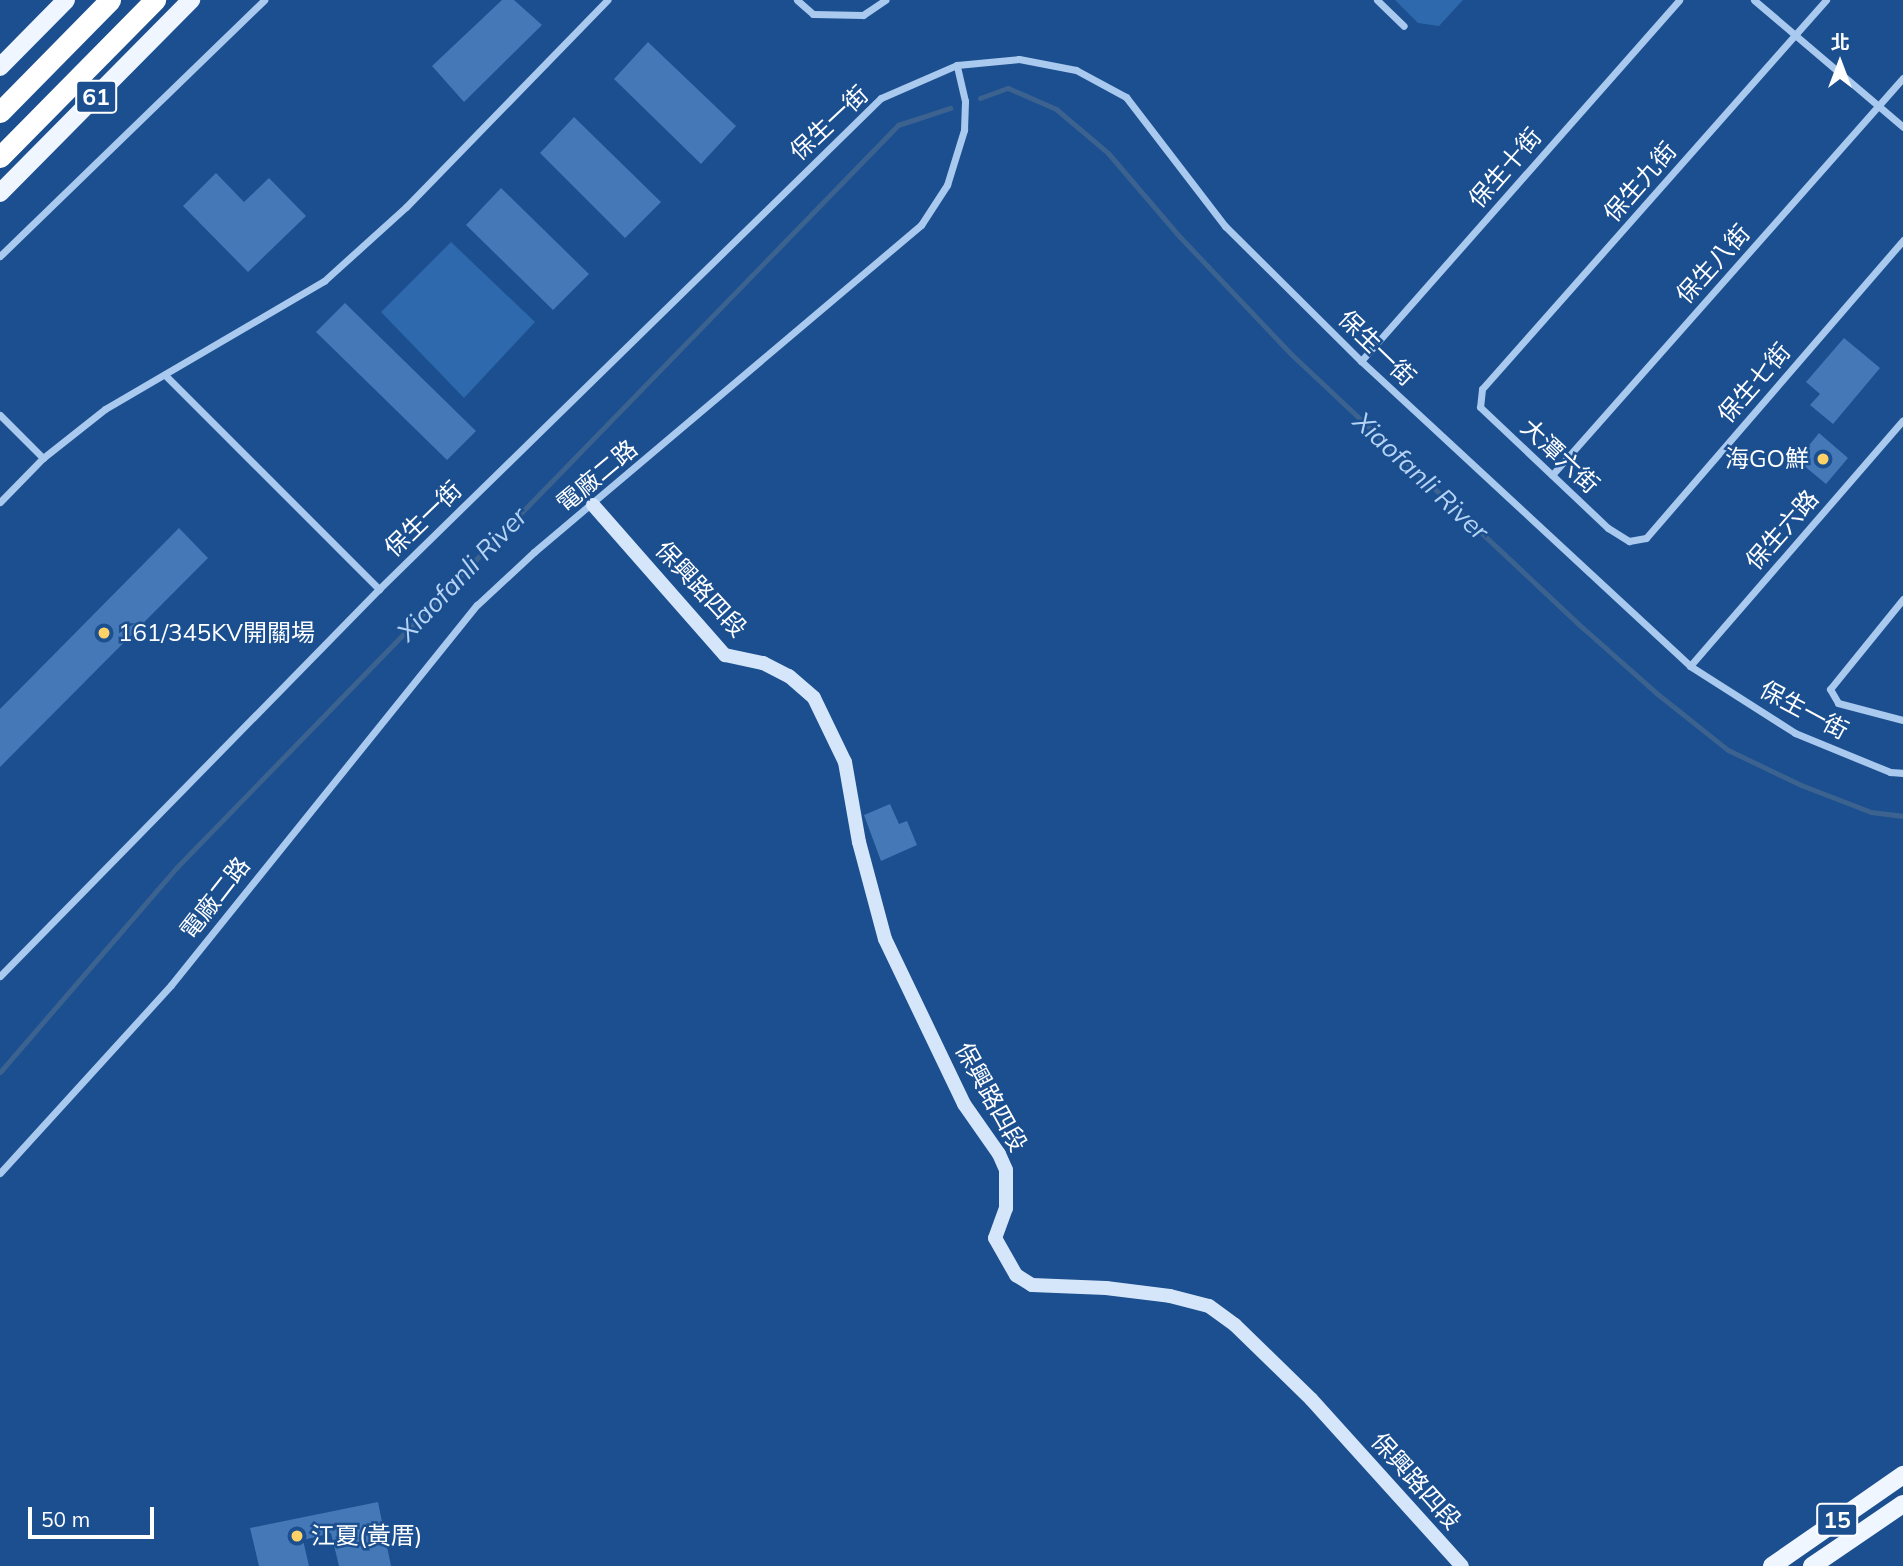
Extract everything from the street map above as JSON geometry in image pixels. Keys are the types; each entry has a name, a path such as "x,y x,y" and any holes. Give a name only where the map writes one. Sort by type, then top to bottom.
{"highway":[{"name":"61","path":"0,112 110,0"},
{"name":"61","path":"0,157 155,0"}],"main road":[{"path":"0,67 66,0"},
{"name":"61","path":"0,193 191,0"},
{"name":"15","path":"1772,1566 1903,1475"},
{"name":"15","path":"1812,1566 1903,1504"}],"street":[{"path":"0,256 264,0"},
{"path":"0,502 43,458 105,409 165,375 228,334 324,281 406,207 607,0"},
{"path":"797,0 813,13 863,15 885,0"},
{"path":"1377,0 1404,26"},
{"name":"保生十街","path":"1361,361 1679,0"},
{"path":"1754,0 1903,127"},
{"name":"保生九街","path":"1482,389 1826,0"},
{"name":"保生一街","path":"0,976 379,589 881,98 957,65 1018,59 1030,61 1076,70 1126,97 1225,226 1361,361 1690,666 1796,733 1890,772 1903,773"},
{"name":"電廠二路","path":"0,1173 171,985 477,606 534,552 593,505 921,225 947,185 964,130 965,101 957,65"},
{"name":"保生八街","path":"1552,475 1903,78"},
{"name":"保生七街","path":"1629,541 1646,538 1903,240"},
{"path":"165,375 379,589"},
{"name":"大潭六街","path":"1482,389 1480,407 1608,528 1629,541"},
{"path":"0,415 43,458"},
{"name":"保生六路","path":"1690,666 1903,420"},
{"name":"保興路四段","path":"593,505 725,655 763,663 789,676 814,698 845,762 859,842 885,939 964,1104 1006,1170 1006,1208 995,1238 1016,1275 1032,1285 1106,1288 1170,1296 1209,1306 1234,1325 1311,1399 1462,1566"},
{"path":"1903,599 1844,667 1830,688 1838,703 1903,720"}],"shaded area":[{"path":"1395,0 1463,0 1439,26 1418,23"},
{"path":"451,242 535,322 464,398 381,312"}],"building":[{"path":"502,0 514,0 542,25 464,102 432,66"},
{"path":"648,42 736,126 701,164 614,79"},
{"path":"574,117 661,202 625,238 540,153"},
{"path":"216,173 244,202 269,178 306,216 248,272 183,206"},
{"path":"501,188 589,274 553,310 466,225"},
{"path":"345,303 476,431 447,460 316,332"},
{"path":"1844,338 1880,368 1833,424 1810,405 1820,394 1806,382"},
{"name":"海GO鮮","path":"1819,433 1848,458 1826,484 1797,460"},
{"name":"161/345KV開關場","path":"179,528 208,558 0,767 0,709"},
{"path":"890,804 899,824 907,821 917,845 881,861 864,815"},
{"path":"378,1502 391,1566 339,1566 331,1533 303,1540 309,1566 259,1566 250,1528"}],"waterway":[{"name":"Xiaofanli River","path":"980,98 1008,88 1056,109 1108,153 1180,237 1291,354 1583,628 1655,692 1728,750 1801,785 1871,812 1903,816"},
{"name":"Xiaofanli River","path":"0,1072 177,867 898,125 950,108"}],"place":[{"name":"海GO鮮","path":"1823,459"},
{"name":"161/345KV開關場","path":"104,633"},
{"name":"江夏(黃厝)","path":"297,1536"}]}
